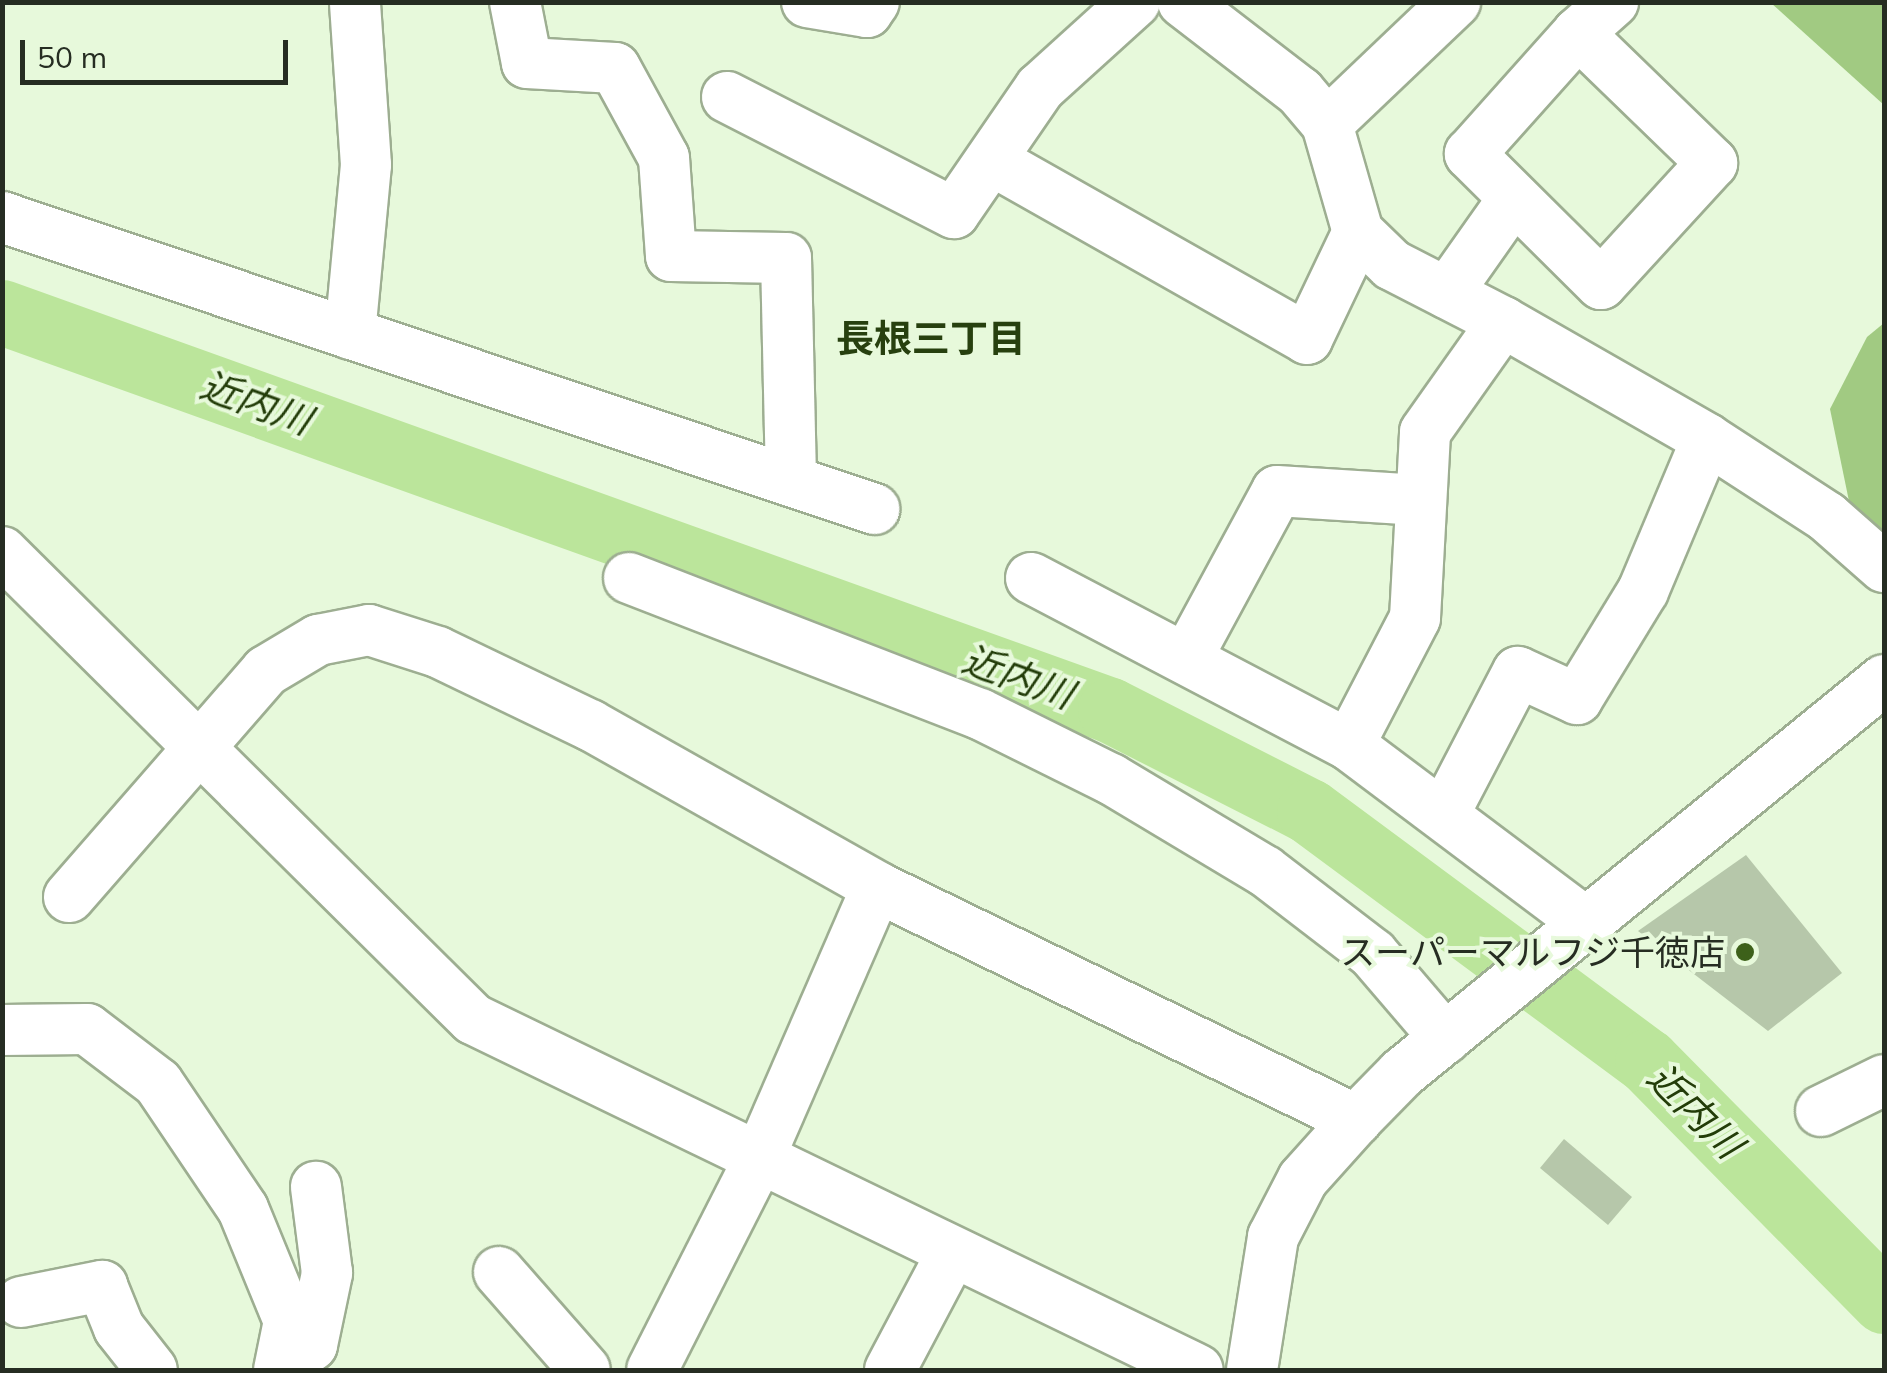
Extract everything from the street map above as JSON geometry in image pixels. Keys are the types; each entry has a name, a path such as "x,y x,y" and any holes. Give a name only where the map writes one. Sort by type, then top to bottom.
{"street":[{"path":"350,334 366,165 354,2"},
{"path":"515,2 526,63 615,68 664,158 671,256 786,258 792,481"},
{"path":"806,2 867,12 874,2"},
{"path":"728,97 954,213 1040,88 1135,2"},
{"path":"1183,2 1300,92 1327,124 1358,232 1392,265 1504,322 1707,439 1828,518 1884,567"},
{"path":"1327,124 1456,2"},
{"path":"1596,18 1712,163 1601,284 1470,154 1596,18"},
{"path":"993,161 1307,339 1358,232"},
{"path":"1447,293 1514,198"},
{"path":"2,217 874,508"},
{"path":"1349,745 1415,618 1425,432 1504,322"},
{"path":"1445,812 1518,672 1577,698 1643,591 1707,439"},
{"path":"1188,654 1278,491 1420,500"},
{"path":"2,552 201,743 472,1019 758,1161 1198,1370"},
{"path":"629,578 962,706 1111,779 1266,871 1372,954 1455,1032"},
{"path":"1031,578 1188,654 1349,745 1445,812 1579,932"},
{"path":"69,897 266,671 318,640 369,630 438,652 590,725 878,887 1356,1120"},
{"path":"1252,1370 1273,1237 1304,1179 1356,1120 1455,1032 1884,680"},
{"path":"652,1370 758,1161 878,887"},
{"path":"2,1030 87,1029 158,1082 243,1209 288,1320 279,1370"},
{"path":"1822,1111 1884,1080"},
{"path":"279,1370 312,1346 316,1327 326,1272 316,1187"},
{"path":"890,1370 952,1253"},
{"path":"499,1272 562,1363"},
{"path":"21,1302 102,1286 119,1328 152,1370"}],"green space":[{"path":"1771,3 1884,3 1884,105"},
{"path":"1884,323 1884,534 1850,506 1830,409 1867,337"}],"building":[{"name":"スーパーマルフジ千徳店","path":"1746,855 1842,973 1768,1031 1638,931"},
{"path":"1564,1139 1632,1197 1608,1225 1540,1168"}],"waterway":[{"name":"近内川","path":"2,312 1110,710 1309,811 1647,1061 1884,1301"}],"place":[{"name":"スーパーマルフジ千徳店","path":"1745,952"}],"district":[{"name":"長根三丁目","path":"931,339"}]}
